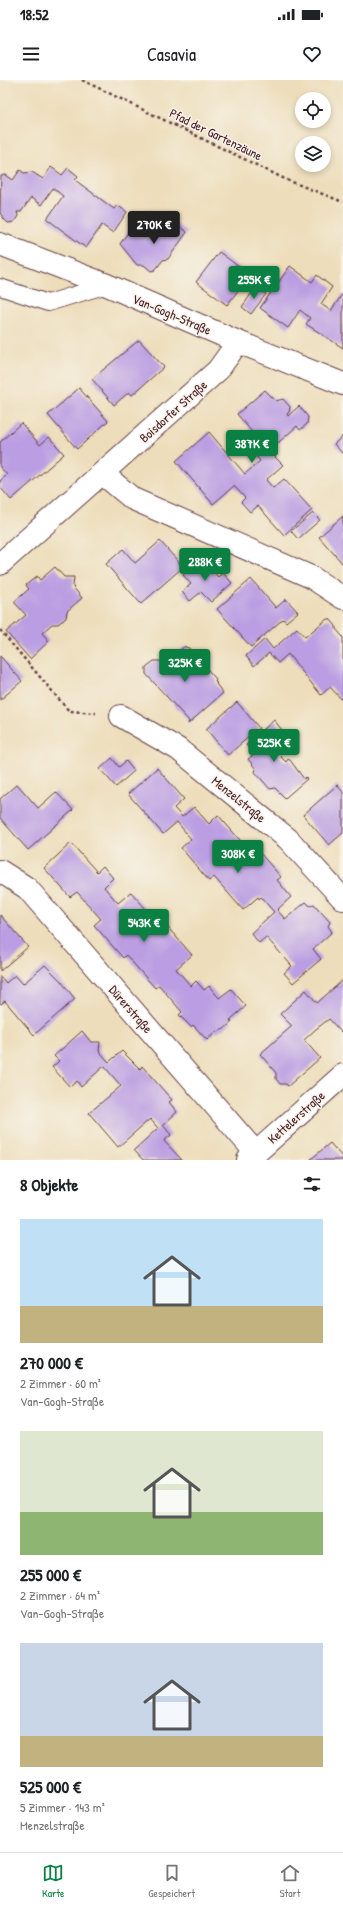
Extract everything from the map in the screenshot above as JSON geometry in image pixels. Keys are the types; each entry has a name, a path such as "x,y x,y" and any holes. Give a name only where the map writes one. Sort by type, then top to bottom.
{"street":[{"name":"Van-Gogh-Straße","path":"0,244 107,285 238,342 343,384"},
{"name":"Boisdorfer Straße","path":"0,564 103,474 218,370 238,342"},
{"path":"103,474 133,499 311,577 343,598"},
{"name":"Menzelstraße","path":"121,716 178,749 288,839 343,899"},
{"name":"Dürerstraße","path":"0,871 27,888 252,1157"},
{"name":"Kettelerstraße","path":"252,1157 343,1075"}],"lane":[{"path":"0,286 48,303 107,285"}],"path":[{"name":"Pfad der Gartenzäune","path":"82,80 288,180 343,202"},
{"path":"0,630 69,711 121,716"}],"building":[{"path":"51,167 62,175 68,168 78,176 75,180 114,209 117,205 127,212 113,233 102,225 86,248 47,219 63,196 53,188 41,205 31,198 21,212 17,212 18,216 14,222 8,223 4,219 0,213 1,176 6,175 13,180 20,170 24,173 32,172 43,179"},
{"path":"169,219 187,232 168,259 163,260 155,270 151,271 144,265 137,265 120,244 129,231 145,238"},
{"path":"219,252 250,275 227,305 196,282"},
{"path":"290,266 312,282 317,275 332,287 321,304 331,311 343,293 343,348 306,324 310,318 300,310 288,328 260,308"},
{"path":"256,287 266,294 251,314 242,307"},
{"path":"139,340 164,367 132,395 129,392 114,405 92,379"},
{"path":"79,388 108,421 77,449 48,415"},
{"path":"265,390 276,401 283,399 290,407 287,414 288,416 299,406 308,417 307,424 300,430 297,426 269,451 283,465 266,480 273,488 284,479 312,510 284,535 258,506 250,512 241,502 245,498 234,486 213,504 176,461 209,432 245,474 260,461 248,446 257,438 237,414"},
{"path":"21,423 40,445 49,437 64,454 11,500 0,487 0,481 7,475 0,467 0,442"},
{"path":"343,436 343,454 334,444"},
{"path":"313,513 320,520 298,539 291,531"},
{"path":"343,516 343,564 319,537"},
{"path":"160,541 183,567 141,604 106,564 123,549 135,563"},
{"path":"201,559 218,577 223,573 232,583 211,602 201,592 190,601 182,592 191,584 183,575"},
{"path":"55,567 64,577 74,577 73,587 82,598 67,611 66,618 58,624 52,624 42,633 49,641 30,659 6,632 26,615 14,602 29,589 26,585 37,576 40,580"},
{"path":"251,579 276,608 286,599 298,612 286,622 283,619 251,647 217,609"},
{"path":"327,619 330,619 343,637 343,701 330,687 321,695 288,654 278,663 269,653 254,666 246,656 265,639 273,649 297,628 305,637"},
{"path":"185,646 189,648 196,656 196,660 203,664 204,670 208,670 216,679 216,684 223,693 188,724 189,721 146,674 146,667 154,661 160,661 163,664"},
{"path":"0,656 22,681 0,700"},
{"path":"237,702 259,728 228,755 206,729"},
{"path":"274,720 282,730 267,743 286,762 288,759 290,760 304,779 306,777 307,779 285,798 275,788 270,789 255,772 256,769 248,759 255,754 246,745"},
{"path":"112,758 119,767 126,761 134,771 116,787 100,769"},
{"path":"157,768 184,799 174,808 182,817 194,807 209,824 218,815 247,848 252,844 281,877 277,880 291,897 277,910 285,919 306,902 310,906 314,904 330,922 328,926 332,932 313,949 321,959 293,983 284,973 292,966 266,937 259,943 251,933 274,912 261,897 259,899 258,897 243,910 214,877 209,881 181,848 191,839 177,822 163,834 128,794"},
{"path":"17,784 38,808 56,792 73,810 28,850 0,818 0,799"},
{"path":"337,785 343,792 343,833 329,845 303,815"},
{"path":"71,843 97,872 103,866 113,878 104,887 118,903 131,892 160,925 163,922 192,955 176,969 191,986 196,981 204,990 209,986 219,998 231,989 246,1006 230,1020 232,1022 223,1030 217,1031 207,1040 193,1025 191,1027 179,1015 182,1012 159,985 155,988 126,955 123,958 94,925 101,919 77,892 70,897 44,868"},
{"path":"0,915 28,947 0,971"},
{"path":"45,965 61,981 75,999 34,1035 5,1001 1,1004 0,1003 0,976 6,983 15,975 23,984"},
{"path":"343,980 343,1034 329,1019 316,1029 304,1040 320,1058 288,1086 286,1084 280,1084 276,1079 276,1073 260,1054 292,1026 280,1014 306,990 317,1003"},
{"path":"82,1031 91,1042 100,1042 99,1051 109,1062 122,1051 140,1069 142,1066 172,1100 169,1102 177,1112 163,1125 171,1135 164,1141 182,1160 143,1160 134,1150 158,1128 150,1119 118,1147 89,1113 121,1086 104,1066 81,1087 77,1081 70,1087 52,1067 59,1061 54,1056"},
{"path":"330,1143 343,1158 343,1160 310,1160"}]}
